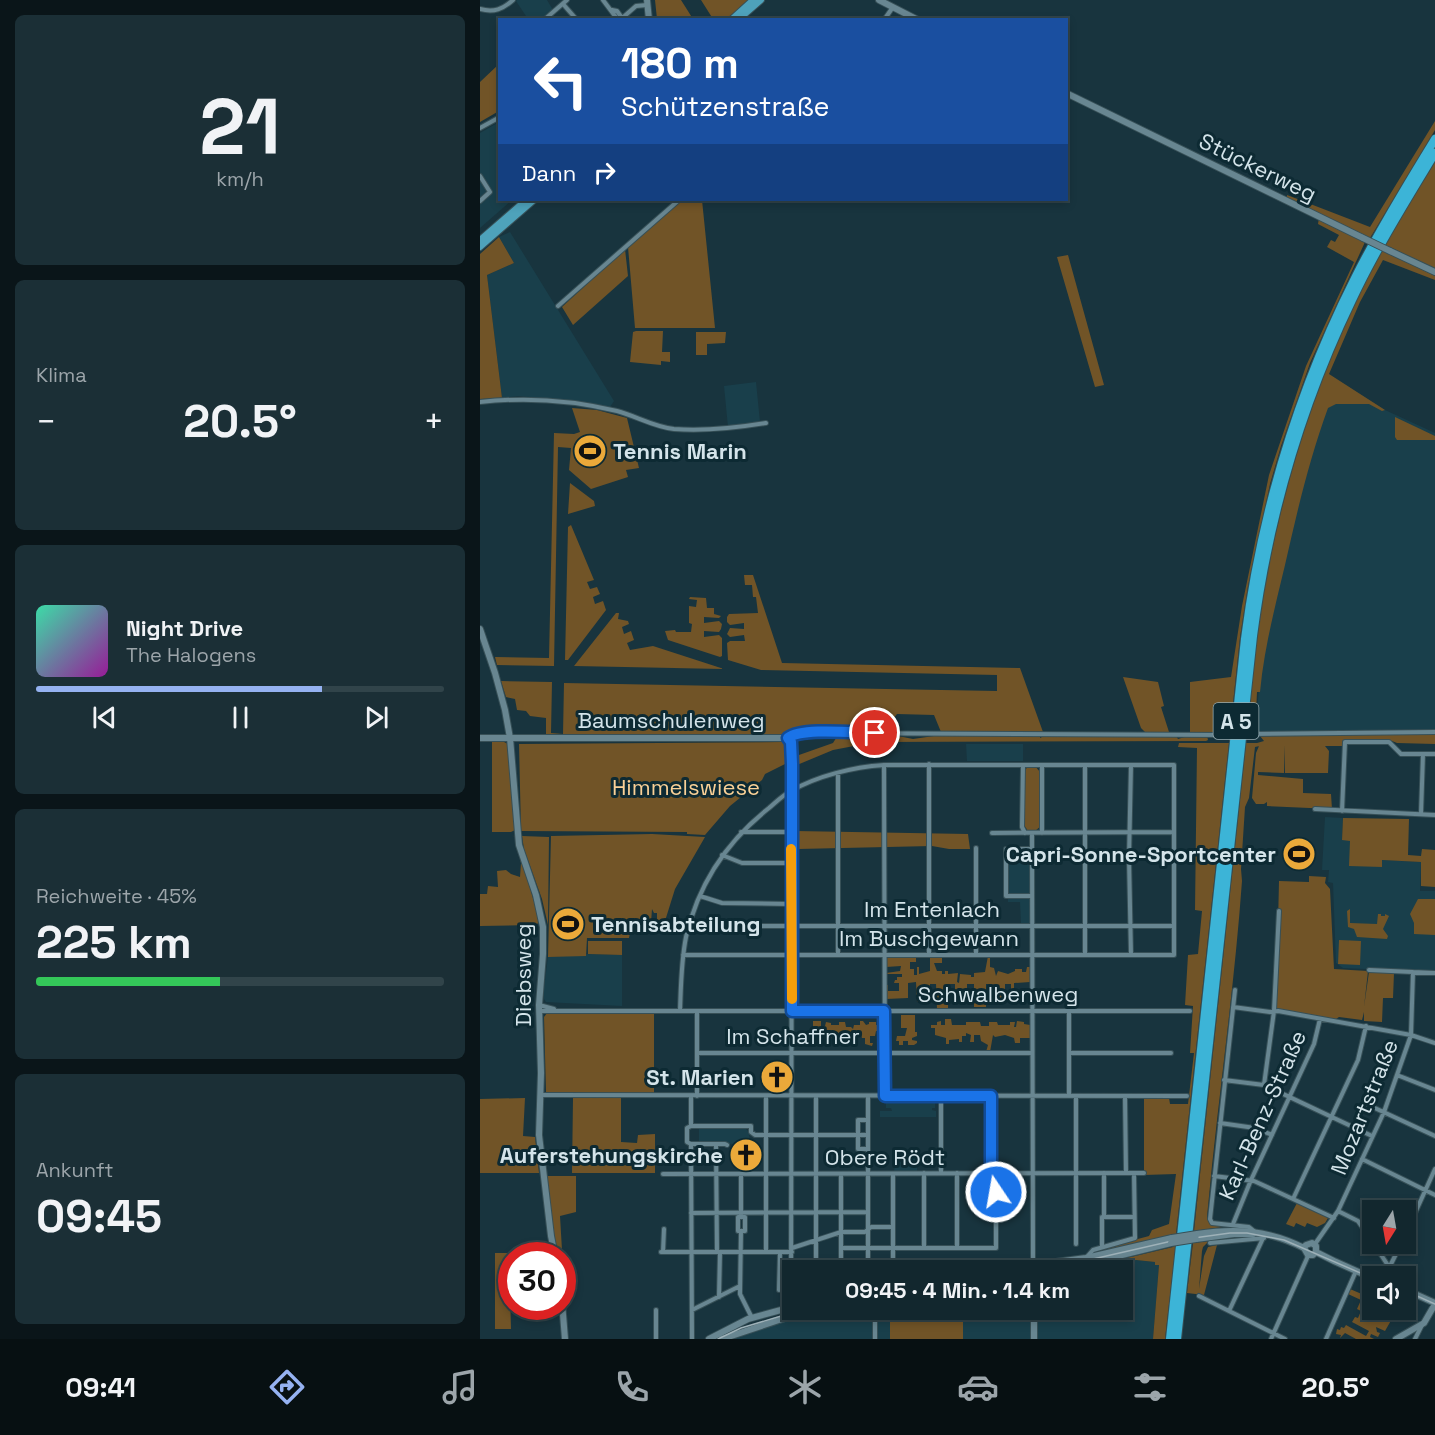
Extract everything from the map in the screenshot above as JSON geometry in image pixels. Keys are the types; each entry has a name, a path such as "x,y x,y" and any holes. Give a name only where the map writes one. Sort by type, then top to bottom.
{"highway":[{"name":"A 5","path":"1170,1339 1245,639 1263,536 1293,427 1334,322 1377,235 1435,139"},
{"name":"A 5","path":"1177,1339 1251,654 1268,546 1295,443 1334,340 1371,261 1435,153"}],"main road":[{"path":"733,18 753,0"},
{"path":"740,18 761,0"},
{"path":"879,0 914,18"},
{"path":"647,2 649,18"},
{"name":"Stückerweg","path":"1068,94 1435,272"},
{"path":"480,240 525,201"},
{"path":"480,247 533,201"},
{"name":"Diebsweg","path":"480,629 498,683 510,738 519,845 537,895 543,927 539,1135 552,1242"},
{"name":"Baumschulenweg","path":"480,738 788,738"},
{"path":"1075,1260 1227,1230 1254,1231 1265,1236"},
{"path":"1197,1237 1234,1234 1265,1236 1284,1239 1304,1248 1308,1255 1316,1252"},
{"path":"1099,1260 1172,1241"},
{"path":"1304,1248 1309,1243 1315,1244 1316,1252"},
{"path":"1316,1252 1362,1274"},
{"path":"1396,1339 1424,1323 1435,1303 1416,1294"},
{"path":"709,1339 752,1318 782,1310"},
{"path":"722,1339 782,1319"},
{"path":"563,1320 565,1339"},
{"path":"1034,1320 1034,1339"}],"street":[{"path":"480,9 490,11 500,9 513,0"},
{"path":"603,0 612,10 617,11 620,18"},
{"path":"546,18 565,2 576,18"},
{"path":"621,18 636,6 647,2"},
{"path":"885,18 893,7"},
{"path":"480,128 498,118"},
{"path":"480,176 490,192 480,201"},
{"path":"558,306 678,201"},
{"path":"480,402 532,399 592,406 660,426 692,429 734,428 766,423"},
{"name":"Baumschulenweg","path":"788,738 795,734 810,733 1227,735 1435,732"},
{"path":"788,738 791,745 792,1260"},
{"path":"1342,811 1345,742 1389,742 1401,754 1435,754"},
{"path":"1421,814 1423,754"},
{"path":"929,764 929,955"},
{"path":"884,765 885,1096"},
{"path":"681,1011 681,974 689,926 700,896 722,855 741,832 790,791 838,773 884,765 1174,765 1174,926"},
{"path":"1023,765 1025,833"},
{"path":"1042,765 1042,833"},
{"path":"1085,765 1085,955"},
{"path":"1131,765 1129,832 1131,955"},
{"path":"838,773 838,955"},
{"path":"1315,809 1435,815"},
{"path":"741,832 791,832"},
{"path":"992,833 1174,832"},
{"path":"1032,833 1033,1260"},
{"path":"976,848 976,955"},
{"path":"1032,849 1006,849 1006,896 1032,896"},
{"path":"722,855 742,862 791,863"},
{"path":"700,896 722,903 791,904"},
{"path":"1264,1085 1274,1011 1279,911"},
{"name":"Im Entenlach","path":"689,926 1174,926"},
{"name":"Im Buschgewann","path":"683,955 1174,955 1174,926"},
{"path":"1369,970 1435,973"},
{"name":"Mozartstraße","path":"1315,1244 1334,1218 1384,1112 1411,1035 1413,972"},
{"path":"1235,990 1210,1219 1212,1223 1252,1227 1254,1231"},
{"path":"1233,1007 1274,1011 1366,1026 1411,1035 1435,1043"},
{"name":"Schwalbenweg","path":"540,1009 1190,1011"},
{"path":"697,1011 697,1096"},
{"path":"1069,1011 1069,1096"},
{"name":"Karl-Benz-Straße","path":"1233,1224 1314,1044 1320,1018"},
{"path":"1293,1199 1358,1060 1366,1026"},
{"name":"Im Schaffner","path":"698,1053 1032,1053"},
{"path":"1069,1053 1171,1053"},
{"path":"1397,1075 1435,1090"},
{"path":"1224,1080 1264,1085 1372,1136"},
{"path":"540,1095 1187,1096"},
{"path":"691,1096 691,1126"},
{"path":"766,1096 766,1252"},
{"path":"816,1096 816,1260"},
{"path":"868,1096 868,1260"},
{"path":"941,1096 941,1173"},
{"path":"841,1248 996,1248 991,1096"},
{"path":"1076,1096 1076,1244"},
{"path":"1125,1096 1126,1173"},
{"path":"1364,1103 1435,1136"},
{"path":"868,1120 858,1120 858,1149 868,1149"},
{"path":"1220,1123 1255,1128 1272,1135"},
{"path":"727,1145 691,1144 687,1142 687,1128 691,1126 751,1126 753,1134 766,1135 868,1135"},
{"path":"691,1144 692,1339"},
{"path":"716,1144 720,1296"},
{"path":"1362,1159 1435,1195"},
{"path":"1416,1211 1433,1179 1435,1169"},
{"path":"924,1173 924,1248"},
{"path":"957,1173 957,1248"},
{"path":"1102,1247 1104,1173"},
{"path":"1086,1258 1093,1250 1136,1235 1134,1173"},
{"name":"Obere Rödt","path":"663,1174 1144,1173"},
{"path":"741,1174 741,1215 738,1217 738,1231 741,1231 740,1294 752,1318"},
{"path":"841,1174 841,1260"},
{"path":"893,1174 893,1260"},
{"path":"1214,1176 1251,1180 1334,1218"},
{"path":"1338,1210 1358,1221 1362,1227"},
{"path":"691,1213 741,1215 765,1212 868,1212"},
{"path":"1103,1218 1134,1217"},
{"path":"664,1229 662,1252 780,1252 792,1250 841,1232 867,1230 871,1227 893,1227"},
{"path":"1210,1243 1265,1236"},
{"path":"1229,1311 1265,1236"},
{"path":"779,1290 780,1252"},
{"path":"1271,1339 1308,1255"},
{"path":"1326,1339 1356,1271"},
{"path":"692,1310 740,1286"},
{"path":"1198,1296 1285,1339"},
{"path":"656,1310 656,1339"},
{"path":"875,1320 875,1339"},
{"path":"1415,1339 1424,1323"}],"shaded area":[{"path":"547,0 553,10 543,18 527,18 516,1"},
{"path":"498,123 498,201 511,201 480,228 480,133"},
{"path":"510,232 614,401 610,407 519,396 502,398 487,275 514,263 499,237"},
{"path":"1328,374 1385,410 1435,433 1435,729 1366,730 1366,732 1255,732 1265,622"},
{"path":"756,382 760,422 728,427 724,386"},
{"path":"966,744 1023,744 1023,761 967,761"},
{"path":"1325,817 1343,818 1342,840 1350,840 1382,867 1382,860 1421,862 1420,891 1435,891 1435,972 1343,968 1336,963 1333,883 1328,882 1329,870 1322,870"},
{"path":"1008,850 1030,850 1030,924 1021,924 1020,902 1008,902"},
{"path":"588,954 622,955 622,1006 546,1002 544,988 548,957"},
{"path":"891,1101 935,1103 935,1108 932,1110 936,1111 936,1117 880,1117 880,1111 892,1111 891,1108 886,1108 886,1103"},
{"path":"745,1128 749,1132 750,1145 699,1142 699,1129"},
{"path":"897,1152 917,1152 917,1171 894,1172"},
{"path":"1133,1261 1156,1262 1159,1265 1153,1339 878,1339 878,1320 1133,1320"},
{"path":"789,1320 873,1320 873,1339 730,1339"}],"green space":[{"path":"655,0 681,0 692,18 657,18"},
{"path":"701,0 750,0 728,18 712,18"},
{"path":"498,65 498,112 480,122 480,82"},
{"path":"1435,121 1435,130 1370,238 1287,198 1287,195 1370,227"},
{"path":"1435,162 1435,269 1390,247 1387,252 1435,276 1435,280 1383,260 1360,302 1329,374 1385,410 1382,411 1369,404 1336,404 1328,408 1304,486 1274,612 1260,692 1257,692 1255,732 1247,732 1264,591 1280,516 1300,443 1326,371 1356,301 1384,248"},
{"path":"681,201 702,201 715,328 635,328 628,247"},
{"path":"1319,218 1365,242 1310,363 1270,484 1248,586 1230,732 1190,732 1190,682 1231,677 1242,606 1269,475 1306,366 1354,262 1327,247 1331,240 1335,242 1339,235 1318,224"},
{"path":"499,237 514,263 487,275 502,398 480,399 480,254"},
{"path":"625,249 628,276 573,325 562,307"},
{"path":"1068,255 1104,385 1095,387 1057,257"},
{"path":"663,331 662,352 670,352 670,362 661,361 661,365 630,362 633,332"},
{"path":"696,332 726,332 725,343 707,344 707,355 696,355"},
{"path":"572,408 597,410 627,418 639,468 626,470 628,477 591,489 569,470 571,448 558,447 554,666 497,665 495,657 549,658 554,433 580,432"},
{"path":"1395,417 1435,436 1435,440 1397,440"},
{"path":"570,483 594,501 595,506 568,514"},
{"path":"571,525 594,580 587,582 590,589 597,587 600,594 593,597 595,604 603,601 606,610 568,660 565,660 568,527"},
{"path":"744,575 753,575 782,663 1020,668 1043,732 941,732 934,715 897,714 893,719 896,732 546,737 546,718 530,716 526,711 517,710 515,699 506,697 501,681 552,682 551,733 563,734 564,683 997,691 997,675 761,670 728,660 727,643 745,641 744,635 730,637 727,634 730,628 744,629 744,623 730,625 727,617 729,614 758,613 752,585 745,585"},
{"path":"690,597 706,598 707,608 714,608 714,614 721,616 719,618 704,617 704,623 719,621 722,624 719,632 704,631 704,637 719,635 722,638 722,656 668,640 665,631 691,632 689,606 696,607 697,600 689,599"},
{"path":"616,613 619,613 618,619 628,621 629,624 622,627 624,634 631,631 634,640 627,643 630,650 653,646 724,669 574,666"},
{"path":"1123,677 1158,682 1164,706 1161,707 1169,732 1145,732 1141,728"},
{"path":"1435,734 1435,744 1343,741 1343,746 1325,746 1329,751 1328,773 1285,773 1285,745 1284,773 1258,772 1258,775 1303,779 1303,793 1331,794 1332,809 1267,806 1267,802 1256,804 1252,798 1256,753 1259,746 1255,747 1249,798 1245,807 1239,923 1207,1217 1214,1225 1230,1226 1194,1231 1246,743 1264,741 1260,736"},
{"path":"838,735 893,735 913,739 941,735 1040,736 1040,738 1044,736 1176,736 1178,739 1188,736 1207,736 1208,740 875,742 833,750 797,765 794,763 794,751 798,750 799,755 833,743"},
{"path":"492,741 502,741 508,744 515,830 511,832 492,832"},
{"name":"Himmelswiese","path":"787,743 789,762 765,774 762,780 730,806 705,835 687,834 687,832 521,831 519,744"},
{"path":"1179,743 1229,743 1176,1234 1092,1253 1149,1236 1152,1230 1169,1224 1176,1174 1144,1175 1144,1098 1169,1098 1170,1104 1188,1104 1194,1053 1190,1053 1193,1006 1185,1005 1188,955 1198,954 1202,911 1195,910 1197,748 1178,747"},
{"path":"1035,766 1040,772 1041,826 1035,831 1028,831 1024,825 1024,770"},
{"path":"1343,818 1409,819 1408,855 1421,856 1422,849 1435,850 1435,887 1421,886 1421,862 1382,860 1382,867 1349,866 1350,841 1342,840"},
{"path":"795,831 968,834 970,849 932,846 798,849 795,846"},
{"path":"652,834 705,837 675,889 665,921 657,921 657,913 654,913 652,909 651,923 647,933 630,933 629,938 587,938 586,956 548,957 551,836"},
{"path":"522,836 549,837 548,925 542,899 524,849"},
{"path":"515,837 540,923 480,926 480,894 487,894 488,886 498,887 497,871 506,870 520,877 521,863"},
{"path":"1309,876 1326,877 1325,883 1330,889 1334,969 1368,971 1364,1007 1369,972 1394,973 1393,998 1383,998 1382,1022 1364,1021 1364,1012 1362,1020 1339,1017 1336,1019 1276,1010 1279,881 1309,882"},
{"path":"1418,899 1435,899 1435,935 1414,934 1414,923 1410,914"},
{"path":"1350,909 1350,923 1377,924 1378,914 1389,916 1383,929 1388,936 1387,939 1357,937 1354,929 1348,927 1347,911"},
{"path":"1339,940 1361,941 1360,965 1338,964"},
{"path":"588,941 622,941 622,955 588,954"},
{"path":"988,956 990,967 994,968 996,976 998,971 1008,974 1015,969 1022,969 1022,972 1026,972 1027,967 1030,967 1030,982 1014,983 1014,996 1011,995 1011,984 1005,984 1005,1002 992,1002 992,984 986,984 986,1007 974,1007 974,984 967,984 967,1002 955,1002 955,984 948,984 948,1009 937,1009 936,984 930,984 930,1002 917,1002 916,982 908,983 908,998 886,999 886,985 888,985 888,991 899,991 899,983 894,983 897,977 902,977 902,974 886,974 900,971 901,966 886,967 886,957 916,957 916,962 910,962 910,969 914,969 914,975 917,975 917,967 919,967 919,974 930,971 930,957 942,957 942,963 934,963 937,971 942,971 942,974 945,974 945,971 948,971 948,974 958,973 957,982 959,983 960,974 974,977 974,973 985,972"},
{"path":"654,1012 654,1094 549,1094 546,1092 544,1017 547,1013"},
{"path":"901,1015 915,1015 917,1036 912,1040 917,1043 914,1045 908,1045 908,1041 903,1041 903,1045 899,1045 899,1041 896,1041 897,1036 905,1036 907,1028 901,1028"},
{"path":"945,1019 951,1019 952,1025 980,1022 981,1026 989,1026 989,1022 997,1022 998,1025 1010,1025 1010,1022 1015,1022 1014,1027 1016,1027 1017,1021 1024,1022 1030,1025 1030,1038 1020,1038 1020,1043 1015,1043 1014,1038 993,1035 990,1052 986,1052 988,1045 981,1041 980,1035 974,1035 974,1042 970,1042 971,1035 966,1033 966,1036 962,1036 962,1042 959,1042 959,1039 949,1040 949,1044 946,1044 946,1038 935,1035 935,1028 931,1028 931,1025 937,1025 937,1022 941,1021 941,1025 945,1025"},
{"path":"813,1021 821,1021 821,1026 825,1026 826,1022 839,1025 839,1022 845,1022 846,1027 853,1029 854,1025 860,1025 860,1021 866,1025 869,1022 876,1022 876,1025 882,1025 882,1032 876,1031 875,1036 870,1036 872,1046 865,1044 865,1038 862,1038 861,1034 857,1034 857,1044 852,1044 846,1034 838,1038 824,1038 820,1042 820,1036 816,1034 817,1027 813,1027"},
{"path":"621,1097 621,1142 637,1143 638,1135 655,1134 655,1173 572,1173 573,1098"},
{"path":"525,1098 523,1136 535,1137 539,1173 480,1173 480,1099"},
{"path":"546,1176 576,1176 576,1212 560,1216 562,1242 554,1242"},
{"path":"1297,1203 1328,1218 1325,1223 1317,1227 1307,1223 1305,1227 1296,1223 1294,1227 1286,1224"},
{"path":"1209,1241 1202,1251 1199,1289 1204,1256 1208,1247 1217,1245 1204,1295 1187,1293 1193,1243"},
{"path":"1176,1243 1165,1339 1153,1339 1159,1265 1155,1265 1155,1262 1118,1260 1173,1247"},
{"path":"495,1253 498,1253 498,1320 511,1320 511,1329 495,1329"},
{"path":"1350,1289 1362,1294 1362,1320 1391,1320 1385,1331 1376,1327 1377,1332 1380,1333 1378,1337 1371,1334 1370,1337 1374,1339 1356,1339 1345,1333 1340,1338 1341,1335 1336,1334 1337,1329 1340,1330 1346,1325 1366,1336 1369,1331 1352,1322 1355,1317 1358,1318 1361,1311 1357,1309 1361,1300 1348,1294"},
{"path":"890,1320 963,1320 963,1339 890,1339"}],"tram line":[{"path":"1089,1260 1172,1241 1230,1233 1247,1233 1284,1240 1362,1274"},
{"path":"1416,1295 1435,1304"},
{"path":"718,1339 741,1328 782,1316"}],"slow traffic":[{"path":"791,849 792,999"}],"place":[{"name":"Tennis Marin","path":"590,451"},
{"name":"Capri-Sonne-Sportcenter","path":"1299,854"},
{"name":"Tennisabteilung","path":"568,924"},
{"name":"St. Marien","path":"777,1077"},
{"name":"Auferstehungskirche","path":"746,1155"}],"route":[{"path":"875,733 810,733 795,734 788,738 791,742 792,764 790,791 792,1011 884,1011 885,1096 991,1096 991,1173 996,1173 996,1192"}]}
